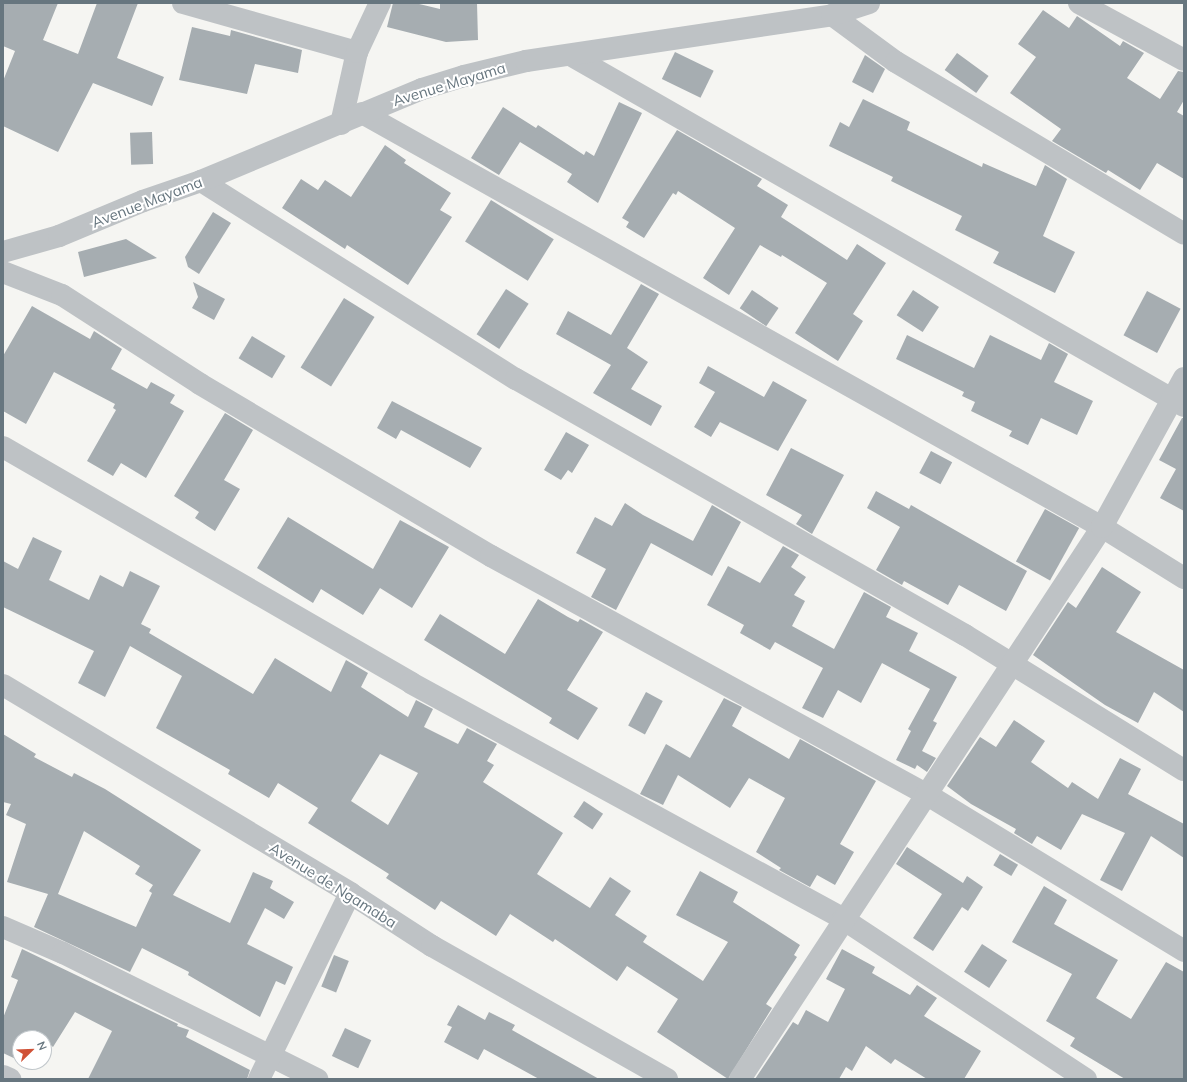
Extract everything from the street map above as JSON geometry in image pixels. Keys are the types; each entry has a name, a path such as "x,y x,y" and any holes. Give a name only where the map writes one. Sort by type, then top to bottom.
{"street":[{"path":"183,3 357,52"},
{"path":"341,124 357,52 380,3"},
{"name":"Avenue Mayama","path":"3,252 59,236 143,201 201,181 422,89 464,76 526,61 572,56 832,15 868,3"},
{"path":"1079,3 1184,60"},
{"path":"832,15 896,62 1184,234"},
{"path":"572,56 1178,403"},
{"path":"362,113 1102,527 1184,578"},
{"path":"201,181 516,379 1012,664 1184,770"},
{"path":"3,272 62,294 200,384 491,556 926,794 1184,951"},
{"path":"740,1079 843,919 1102,527 1178,403 1184,378"},
{"path":"3,447 411,683 843,919 1086,1079"},
{"name":"Avenue de Ngamaba","path":"3,685 350,893 432,946 667,1079"},
{"path":"259,1079 350,893"},
{"path":"3,927 63,953 317,1079"},
{"path":"3,1076 10,1079"}],"building":[{"path":"3,3 58,3 43,40 78,54 97,3 138,3 117,58 164,77 152,106 93,83 58,152 3,126 3,81 15,51 3,46"},
{"path":"393,3 415,3 440,9 440,3 477,3 478,40 446,42 387,27"},
{"path":"1043,10 1069,28 1077,16 1120,46 1123,41 1144,53 1127,78 1160,99 1178,71 1184,72 1184,100 1177,112 1184,116 1184,179 1157,163 1140,190 1108,170 1106,173 1052,141 1061,129 1010,93 1036,57 1018,44"},
{"path":"192,27 230,36 231,30 302,50 298,73 255,64 247,94 179,80"},
{"path":"675,52 714,71 700,98 662,79"},
{"path":"957,53 989,76 976,93 945,70"},
{"path":"865,55 885,69 873,93 852,82"},
{"path":"863,99 910,122 907,130 982,167 983,163 1036,186 1045,165 1067,179 1043,236 1075,252 1055,293 993,263 999,252 955,230 962,216 891,181 893,177 829,146 840,122 849,127"},
{"path":"619,102 642,113 598,203 567,182 572,174 520,142 499,175 471,158 503,107 536,128 538,125 584,155 586,151 594,156"},
{"path":"677,130 762,179 757,186 788,205 781,217 847,260 857,244 886,263 853,314 863,321 838,361 795,333 827,283 782,255 781,257 760,245 729,295 703,278 735,228 678,191 676,195 673,193 644,238 626,227 629,222 622,218"},
{"path":"152,132 153,164 131,165 130,133"},
{"path":"385,145 406,160 404,163 451,193 440,210 452,217 408,285 347,245 345,249 282,208 301,179 318,190 325,180 351,197"},
{"path":"491,200 554,239 528,281 465,242"},
{"path":"213,212 231,223 199,274 188,267 185,257"},
{"path":"126,239 157,258 84,277 78,252"},
{"path":"193,282 225,299 214,320 192,308 198,297"},
{"path":"641,284 659,294 627,348 648,362 631,389 662,406 651,426 593,393 611,365 556,334 568,311 611,335"},
{"path":"506,289 529,304 499,349 477,334"},
{"path":"752,290 779,308 766,326 740,308"},
{"path":"913,290 939,307 923,332 897,315"},
{"path":"1147,291 1181,309 1157,353 1124,335"},
{"path":"344,298 375,317 331,387 301,368"},
{"path":"32,306 90,339 94,331 122,349 111,369 147,389 151,382 175,395 170,403 184,411 146,478 121,463 113,476 87,461 116,410 113,408 115,404 54,372 26,424 3,411 3,356"},
{"path":"907,335 974,368 990,335 1041,360 1049,343 1068,354 1054,382 1093,401 1077,435 1041,418 1028,445 1009,436 1012,431 971,411 975,402 962,396 964,392 896,359"},
{"path":"252,336 285,356 272,378 239,358"},
{"path":"708,366 764,397 773,381 807,400 778,451 720,422 711,437 694,427 715,392 699,383"},
{"path":"392,401 482,448 470,468 401,430 396,439 377,428"},
{"path":"225,413 253,430 224,480 240,489 215,531 195,518 199,512 174,496"},
{"path":"1182,418 1184,418 1184,511 1160,498 1176,469 1159,460"},
{"path":"566,432 589,445 572,473 568,470 561,480 544,470"},
{"path":"791,448 844,475 812,534 796,524 802,515 766,495"},
{"path":"931,451 952,462 940,484 919,473"},
{"path":"876,491 909,509 911,505 1027,571 1006,611 959,585 948,605 904,581 902,585 876,570 900,527 867,508"},
{"path":"625,503 643,515 693,541 712,505 741,522 712,576 651,543 616,610 591,597 606,569 576,553 595,517 612,526"},
{"path":"1045,509 1079,528 1050,580 1016,561"},
{"path":"288,517 373,569 400,520 449,547 412,608 380,588 363,615 321,589 313,603 257,568"},
{"path":"33,537 62,551 49,580 89,600 100,575 123,587 130,571 160,586 141,624 151,629 149,633 253,694 275,658 331,692 346,660 368,673 361,687 408,717 416,700 433,709 424,727 458,744 467,728 497,744 487,761 494,765 483,782 563,833 537,874 590,908 610,877 631,891 615,915 647,936 643,942 703,981 728,942 676,915 700,871 738,892 733,902 800,945 794,955 797,957 766,1004 772,1008 728,1079 657,1032 678,999 627,966 617,981 555,939 553,942 510,914 496,936 441,901 435,910 386,878 389,874 308,823 318,808 278,783 269,798 228,774 230,770 156,728 182,676 130,646 105,697 78,683 94,651 3,607 3,561 18,569","holes":["380,754 418,773 388,825 351,801"]},
{"path":"783,546 799,555 791,567 806,577 794,595 805,601 792,626 834,649 864,592 891,607 886,617 918,633 909,651 957,677 933,721 937,723 922,751 936,758 927,772 917,765 915,769 896,760 911,731 908,729 930,689 882,663 861,703 838,690 823,718 802,708 823,668 775,642 770,650 740,633 744,625 707,605 728,566 760,583"},
{"path":"1102,567 1141,592 1116,632 1184,670 1184,712 1154,692 1138,723 1105,705 1033,655 1068,602 1076,608"},
{"path":"538,599 568,617 578,622 580,619 603,632 567,690 598,708 578,740 549,723 552,718 424,640 440,614 505,654"},
{"path":"646,692 663,701 645,734 628,726"},
{"path":"724,698 742,707 732,726 789,759 800,739 876,781 840,844 854,852 835,885 817,875 810,887 779,870 781,868 756,852 785,798 749,778 730,808 678,775 663,805 640,794 666,744 690,758"},
{"path":"1014,720 1045,741 1031,762 1068,788 1072,782 1098,799 1120,758 1141,769 1128,794 1184,824 1184,858 1151,836 1122,891 1100,880 1125,833 1082,814 1061,850 1037,836 1032,844 1014,833 1016,829 971,804 947,786 980,737 996,747"},
{"path":"3,734 36,754 34,757 72,777 74,773 105,789 201,850 173,895 230,923 253,872 273,881 270,888 294,902 284,919 265,908 247,944 293,967 285,985 276,981 260,1017 188,975 189,972 142,948 130,972 34,927 48,894 7,882 26,824 6,815 11,804 3,802","holes":["84,831 140,866 135,874 153,885 149,891 152,893 136,927 58,894"]},
{"path":"584,801 603,814 592,830 573,817"},
{"path":"907,847 963,883 967,876 983,887 968,911 962,907 933,951 913,938 942,894 896,864"},
{"path":"1000,854 1018,865 1011,876 993,865"},
{"path":"1044,886 1067,900 1054,924 1118,960 1096,998 1131,1019 1166,962 1184,972 1184,1079 1125,1079 1070,1046 1075,1038 1046,1021 1072,974 1012,942"},
{"path":"982,944 1007,960 989,988 964,972"},
{"path":"22,949 178,1024 177,1026 189,1030 186,1037 250,1070 247,1079 88,1079 112,1031 75,1012 53,1047 52,1030 12,1030 12,1057 3,1053 3,1018 18,980 11,977"},
{"path":"842,949 875,967 872,973 910,995 917,985 937,998 924,1016 981,1051 964,1079 927,1079 895,1059 891,1064 866,1046 852,1071 846,1067 839,1079 755,1079 793,1022 798,1025 806,1010 828,1022 845,989 826,979"},
{"path":"334,955 349,961 336,993 321,987"},
{"path":"458,1005 485,1020 489,1012 515,1025 512,1030 599,1079 539,1079 484,1049 478,1060 444,1042 452,1027 447,1025"},
{"path":"345,1028 371,1040 358,1068 332,1056"}]}
